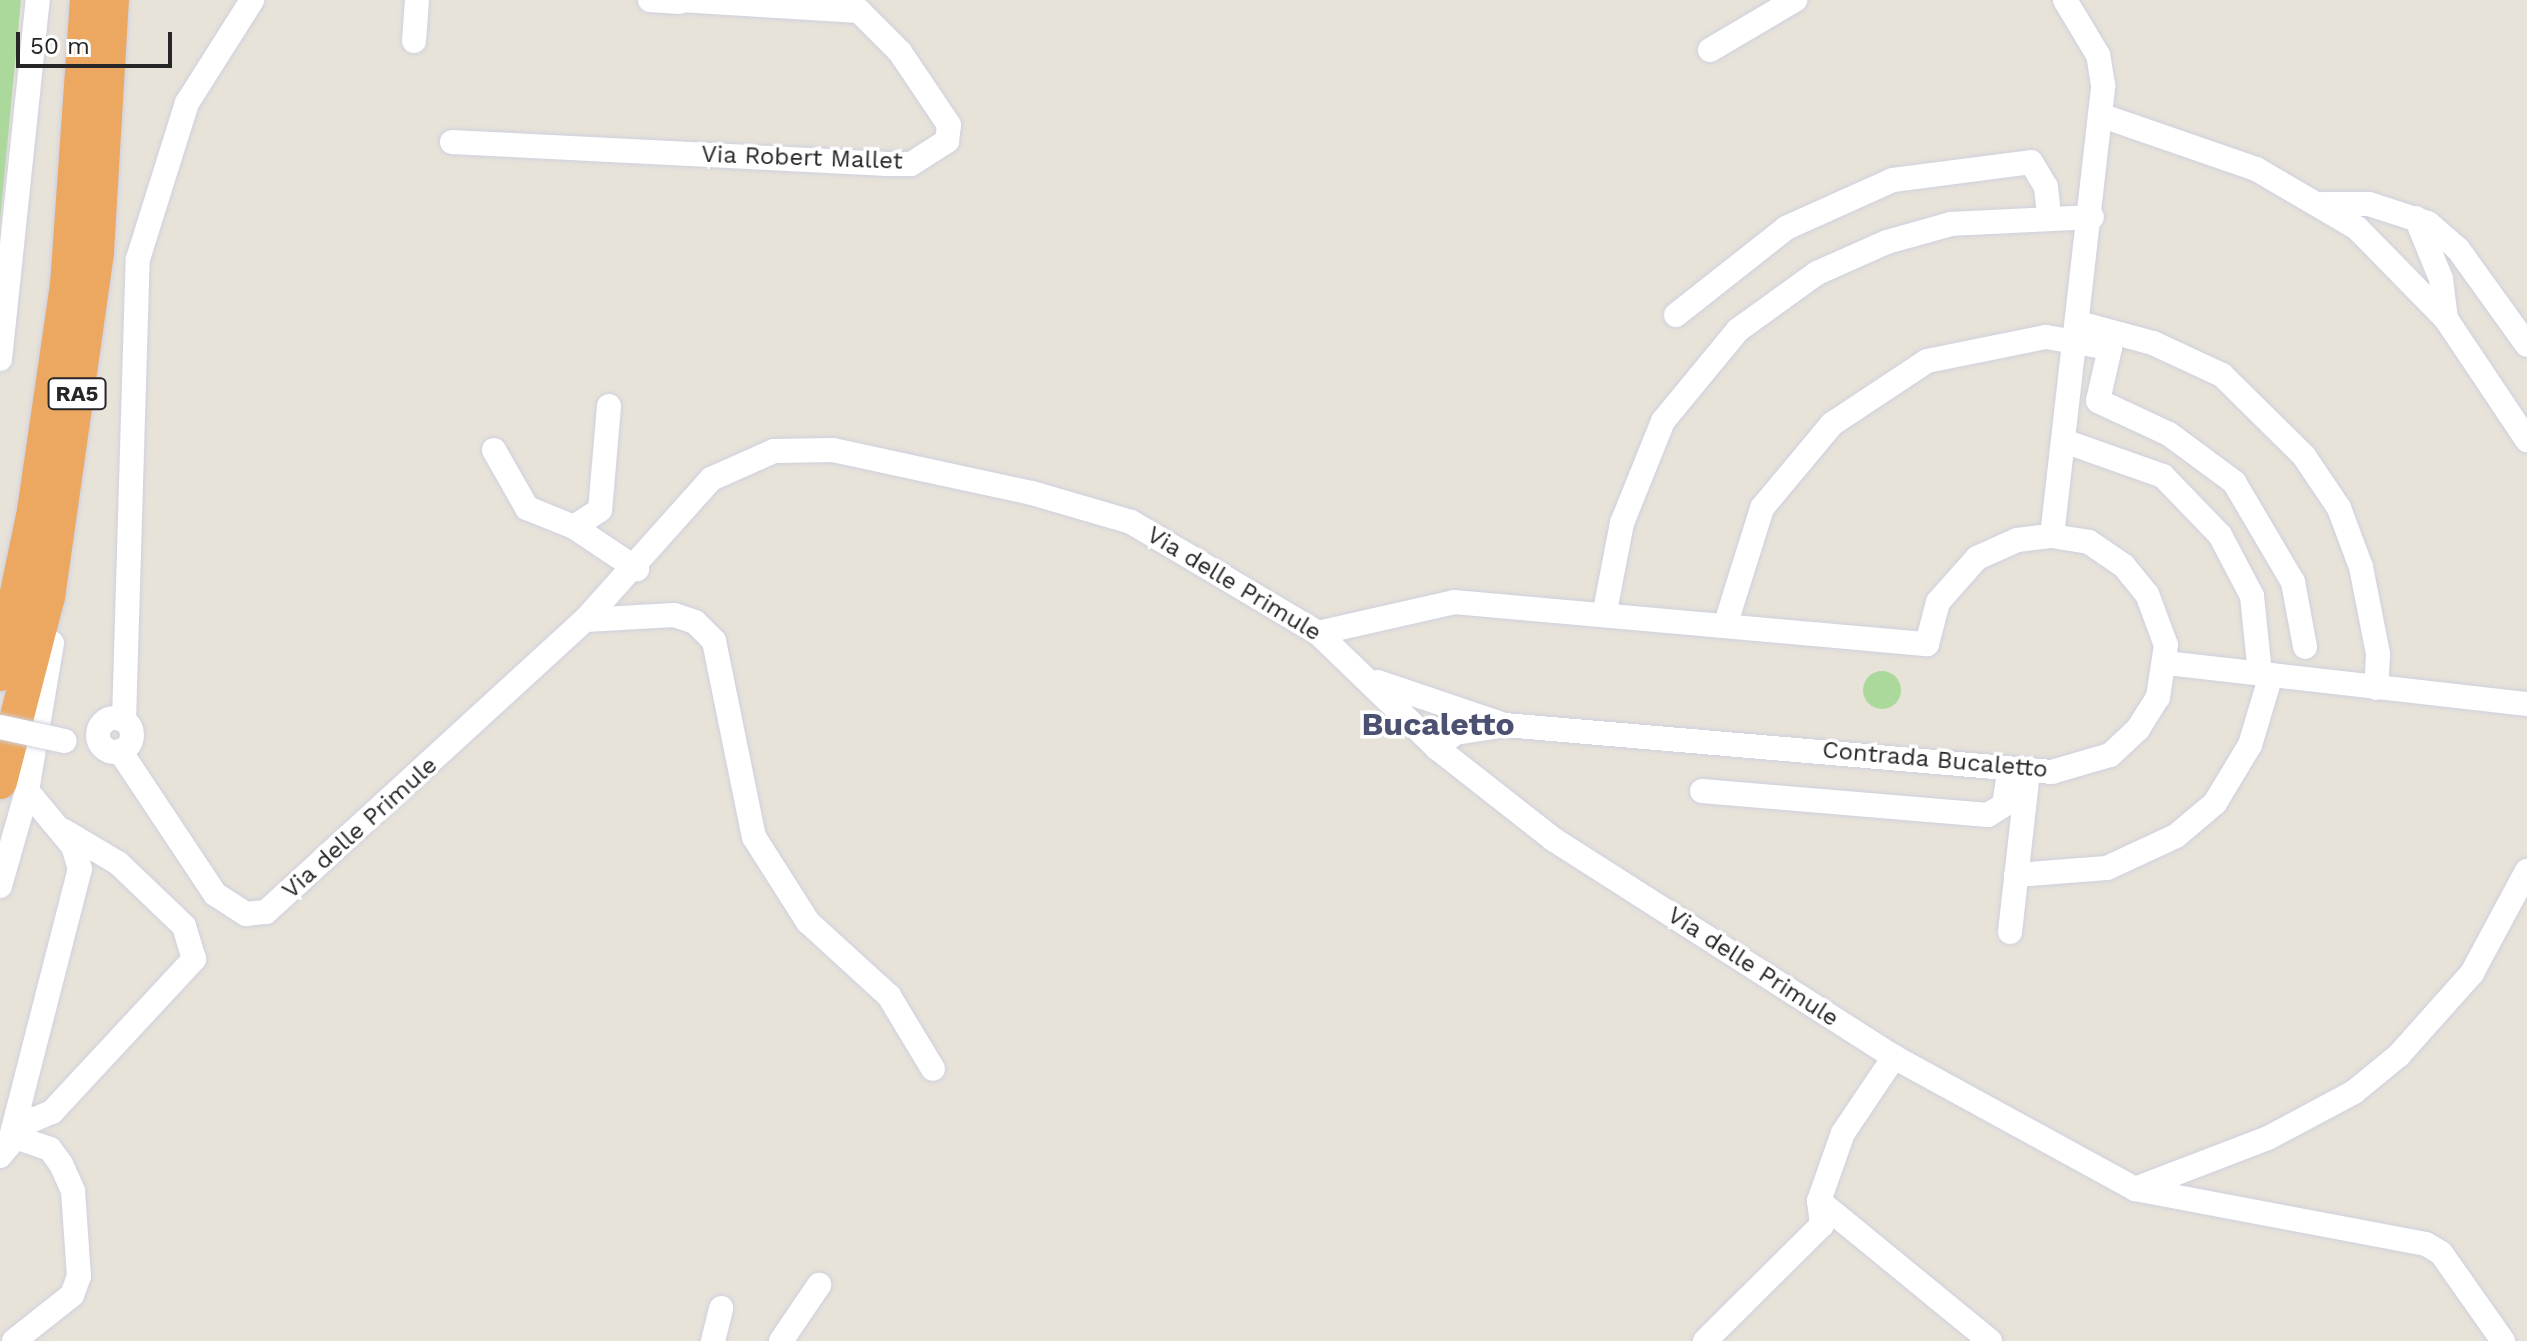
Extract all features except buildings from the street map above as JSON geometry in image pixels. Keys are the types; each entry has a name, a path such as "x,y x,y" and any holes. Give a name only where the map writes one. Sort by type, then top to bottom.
{"highway":[{"name":"RA5","path":"0,674 34,511 67,286 87,0"},
{"name":"RA5","path":"13,786 48,597 100,217 112,0"},
{"path":"100,217 127,90 130,0"}],"street":[{"path":"0,359 38,0"},
{"path":"98,737 106,749 120,751 132,733 124,720 138,259 187,103 252,0"},
{"path":"414,41 417,0"},
{"name":"Via Robert Mallet","path":"452,142 911,164 947,141 949,125 900,52 859,11 650,0"},
{"path":"1710,50 1795,0"},
{"path":"2052,536 2092,217 2100,115 2098,55 2065,0"},
{"path":"2100,115 2256,169 2323,204 2446,319 2527,440"},
{"path":"1676,315 1786,228 1893,180 2031,162 2046,187 2049,218"},
{"path":"2323,204 2369,204 2416,218 2458,249 2527,345"},
{"path":"1605,611 1619,535 1663,421 1738,330 1817,273 1887,242 1951,224 2092,217"},
{"path":"2416,218 2441,279 2446,319"},
{"path":"2078,332 2110,348 2149,357 2214,388 2295,463 2328,514 2351,569 2367,654 2369,687"},
{"path":"1726,623 1762,508 1832,424 1899,375 1952,351 2078,332 2153,343 2222,375 2304,456 2339,508 2361,567 2375,629 2369,687"},
{"path":"2110,348 2098,401 2169,434 2234,482 2293,582 2305,647"},
{"path":"574,527 600,510 609,406"},
{"path":"2016,875 2107,868 2176,836 2215,803 2250,745 2266,675 2252,596 2220,535 2163,476 2064,441"},
{"path":"494,450 527,508 574,527 637,569"},
{"name":"Via delle Primule","path":"120,751 215,894 246,914 266,912 585,620 637,569 711,479 774,451 833,450 1131,522 1318,633 1376,682 1437,748 1553,839 1894,1057 2135,1189 2426,1244 2441,1253 2503,1341"},
{"name":"Contrada Bucaletto","path":"1318,633 1454,602 1605,611 1927,644 1938,602 1970,565 2017,540 2052,536 2089,542 2136,578 2163,629 2166,663 2150,712 2125,744 2077,769 2019,770 1505,725"},
{"path":"585,620 674,615 695,622 714,641 754,837 808,922 889,996 933,1069"},
{"path":"2166,663 2527,704"},
{"path":"1376,682 1505,725"},
{"path":"98,737 109,719 124,720"},
{"path":"1437,748 1455,733 1505,725"},
{"path":"0,727 65,741 98,737"},
{"path":"1702,791 1988,815 2004,805 2019,770"},
{"path":"2010,932 2016,875 2019,770"},
{"path":"9,1135 80,869 73,846 13,786"},
{"path":"0,886 13,786"},
{"path":"9,1135 52,1112 194,959 184,926 151,894 118,863 52,824"},
{"path":"2135,1189 2268,1138 2354,1092 2399,1055 2472,973 2527,871"},
{"path":"1705,1341 1822,1225 1819,1201 1843,1133 1894,1057"},
{"path":"9,1135 50,1149 61,1164 73,1191 79,1276 72,1295 14,1341"},
{"path":"1819,1201 1990,1341"},
{"path":"781,1341 819,1285"},
{"path":"713,1341 721,1308"}],"green space":[{"path":"0,0 21,0 0,223"},
{"path":"1882,671 1896,676 1901,690 1896,704 1882,709 1868,704 1863,690 1868,676"}],"district":[{"name":"Bucaletto","path":"1438,724"}]}
